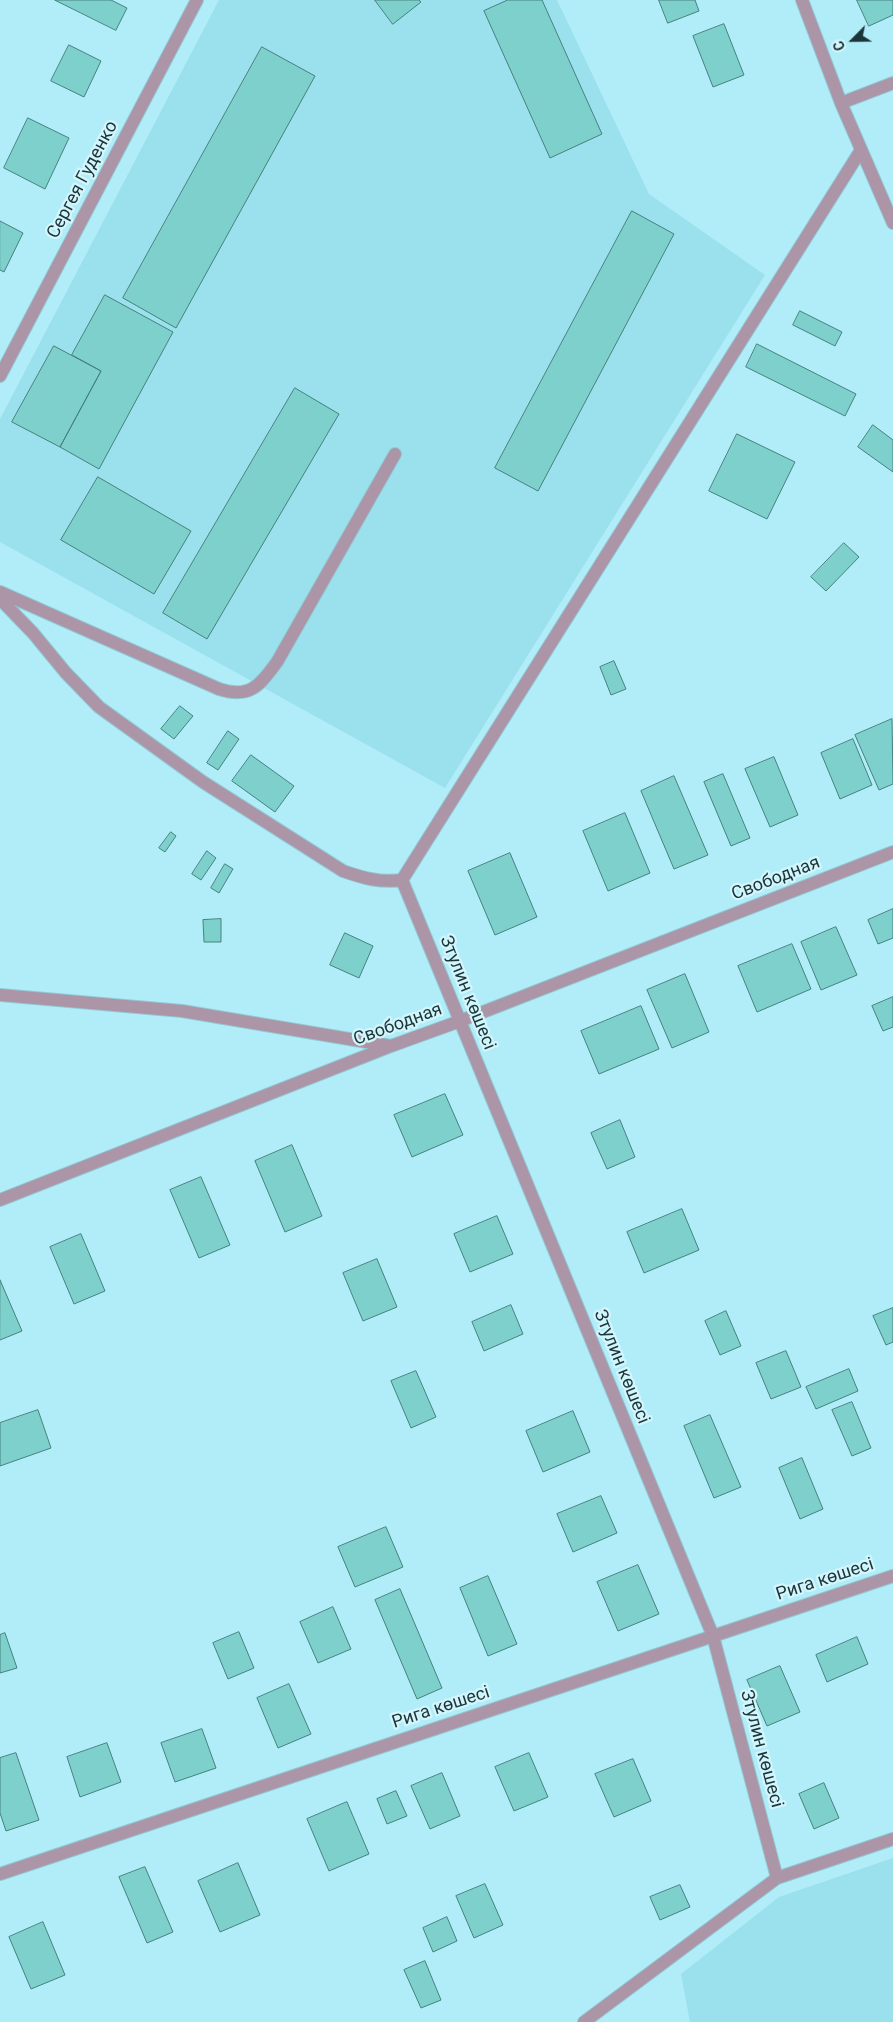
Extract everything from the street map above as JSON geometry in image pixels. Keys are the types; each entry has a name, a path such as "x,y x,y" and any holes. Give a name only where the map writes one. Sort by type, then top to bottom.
{"street":[{"name":"Сергея Гуденко","path":"0,376 197,0"},
{"path":"802,0 841,103 893,223"},
{"path":"841,103 893,82"},
{"path":"0,599 99,707 203,782 343,871 368,880 385,882 402,880 862,150"},
{"path":"0,592 219,689 233,693 244,693 265,678 277,662 395,454"},
{"name":"Свободная","path":"0,1200 391,1046 460,1021 893,852"},
{"name":"Зтулин көшесі","path":"402,880 713,1636 777,1878"},
{"path":"0,995 182,1011 391,1046"},
{"name":"Рига көшесі","path":"0,1874 893,1576"},
{"path":"584,2022 777,1878 893,1839"}],"shaded area":[{"path":"219,0 557,0 649,194 765,275 445,788 0,542 0,419"},
{"path":"893,1858 893,2022 690,2022 681,1974 779,1897"}],"building":[{"path":"55,0 111,0 127,8 116,30"},
{"path":"375,0 419,0 421,2 393,24"},
{"path":"508,0 542,0 602,134 550,158 484,11"},
{"path":"659,0 695,0 699,11 668,23"},
{"path":"857,0 893,0 893,15 869,26"},
{"path":"724,24 744,75 713,87 693,36"},
{"path":"69,45 101,61 84,97 51,81"},
{"path":"262,47 315,76 176,328 123,298"},
{"path":"28,118 69,138 45,189 4,168"},
{"path":"632,211 674,234 538,491 495,468"},
{"path":"0,221 23,233 4,272 0,270"},
{"path":"105,295 173,332 99,469 60,447 101,371 72,355"},
{"path":"800,311 842,332 835,346 793,325"},
{"path":"757,344 856,394 845,416 746,367"},
{"path":"54,346 101,371 60,447 12,422"},
{"path":"295,388 339,414 207,639 163,613"},
{"path":"873,425 893,440 893,472 858,447"},
{"path":"737,434 795,462 767,519 709,491"},
{"path":"98,477 191,531 154,594 61,540"},
{"path":"844,543 859,557 826,591 811,577"},
{"path":"614,661 626,689 611,695 600,667"},
{"path":"180,706 193,716 174,739 161,729"},
{"path":"892,719 893,784 879,790 855,735"},
{"path":"228,731 239,739 218,770 207,763"},
{"path":"853,739 872,785 840,799 821,753"},
{"path":"251,755 294,786 275,812 232,781"},
{"path":"774,757 798,815 770,827 745,769"},
{"path":"723,774 750,838 731,846 704,782"},
{"path":"674,776 708,855 674,869 641,791"},
{"path":"625,813 650,873 608,891 583,831"},
{"path":"171,832 176,836 165,852 159,848"},
{"path":"207,851 216,858 201,880 192,874"},
{"path":"510,853 537,917 495,935 468,871"},
{"path":"225,864 233,869 219,893 211,888"},
{"path":"893,909 893,938 878,944 868,920"},
{"path":"221,919 221,942 204,942 203,920"},
{"path":"836,927 857,975 821,990 801,942"},
{"path":"345,933 373,946 359,978 330,965"},
{"path":"792,944 811,989 757,1012 738,966"},
{"path":"685,974 709,1032 672,1048 647,990"},
{"path":"893,997 893,1027 883,1031 872,1006"},
{"path":"641,1006 659,1049 599,1074 581,1031"},
{"path":"445,1094 463,1135 412,1157 394,1115"},
{"path":"620,1120 635,1157 607,1169 591,1133"},
{"path":"292,1145 322,1216 285,1232 255,1161"},
{"path":"201,1177 230,1245 199,1258 170,1190"},
{"path":"682,1209 699,1250 644,1273 627,1232"},
{"path":"497,1216 513,1254 470,1272 454,1234"},
{"path":"81,1234 105,1291 74,1304 50,1247"},
{"path":"377,1259 397,1307 363,1321 343,1273"},
{"path":"0,1280 22,1331 0,1340"},
{"path":"511,1305 523,1334 484,1351 472,1322"},
{"path":"893,1308 893,1342 886,1345 873,1316"},
{"path":"726,1311 741,1346 720,1355 705,1321"},
{"path":"786,1351 801,1387 771,1399 756,1363"},
{"path":"849,1369 858,1391 816,1409 806,1387"},
{"path":"416,1371 436,1417 411,1428 391,1381"},
{"path":"852,1402 871,1448 852,1456 832,1410"},
{"path":"38,1410 51,1448 0,1466 0,1423"},
{"path":"573,1411 590,1452 543,1472 526,1431"},
{"path":"710,1415 741,1487 714,1498 684,1426"},
{"path":"802,1458 823,1509 800,1519 779,1468"},
{"path":"601,1496 617,1533 573,1552 557,1514"},
{"path":"386,1527 403,1567 355,1587 338,1547"},
{"path":"638,1565 659,1614 618,1631 597,1582"},
{"path":"488,1576 517,1644 488,1656 460,1588"},
{"path":"400,1589 442,1688 417,1699 375,1600"},
{"path":"333,1607 351,1649 318,1663 300,1622"},
{"path":"239,1632 254,1668 228,1679 213,1643"},
{"path":"5,1633 17,1668 0,1673 0,1635"},
{"path":"857,1637 868,1664 827,1682 816,1655"},
{"path":"780,1666 800,1712 767,1726 747,1680"},
{"path":"289,1684 311,1734 278,1748 257,1698"},
{"path":"202,1729 216,1768 175,1782 161,1743"},
{"path":"107,1743 121,1782 80,1797 67,1757"},
{"path":"16,1753 39,1820 6,1831 0,1813 0,1758"},
{"path":"529,1753 548,1797 514,1811 495,1767"},
{"path":"633,1759 651,1801 614,1817 595,1774"},
{"path":"442,1773 460,1816 430,1829 411,1786"},
{"path":"824,1783 839,1818 814,1829 799,1794"},
{"path":"396,1791 407,1816 387,1824 377,1799"},
{"path":"347,1802 369,1854 329,1871 307,1819"},
{"path":"238,1863 260,1915 220,1932 198,1881"},
{"path":"145,1867 173,1932 147,1943 119,1877"},
{"path":"485,1884 503,1925 474,1938 456,1896"},
{"path":"680,1885 690,1907 660,1920 650,1897"},
{"path":"447,1917 457,1941 433,1952 423,1928"},
{"path":"43,1922 65,1975 31,1989 9,1937"},
{"path":"425,1961 441,2000 421,2008 404,1970"}]}
